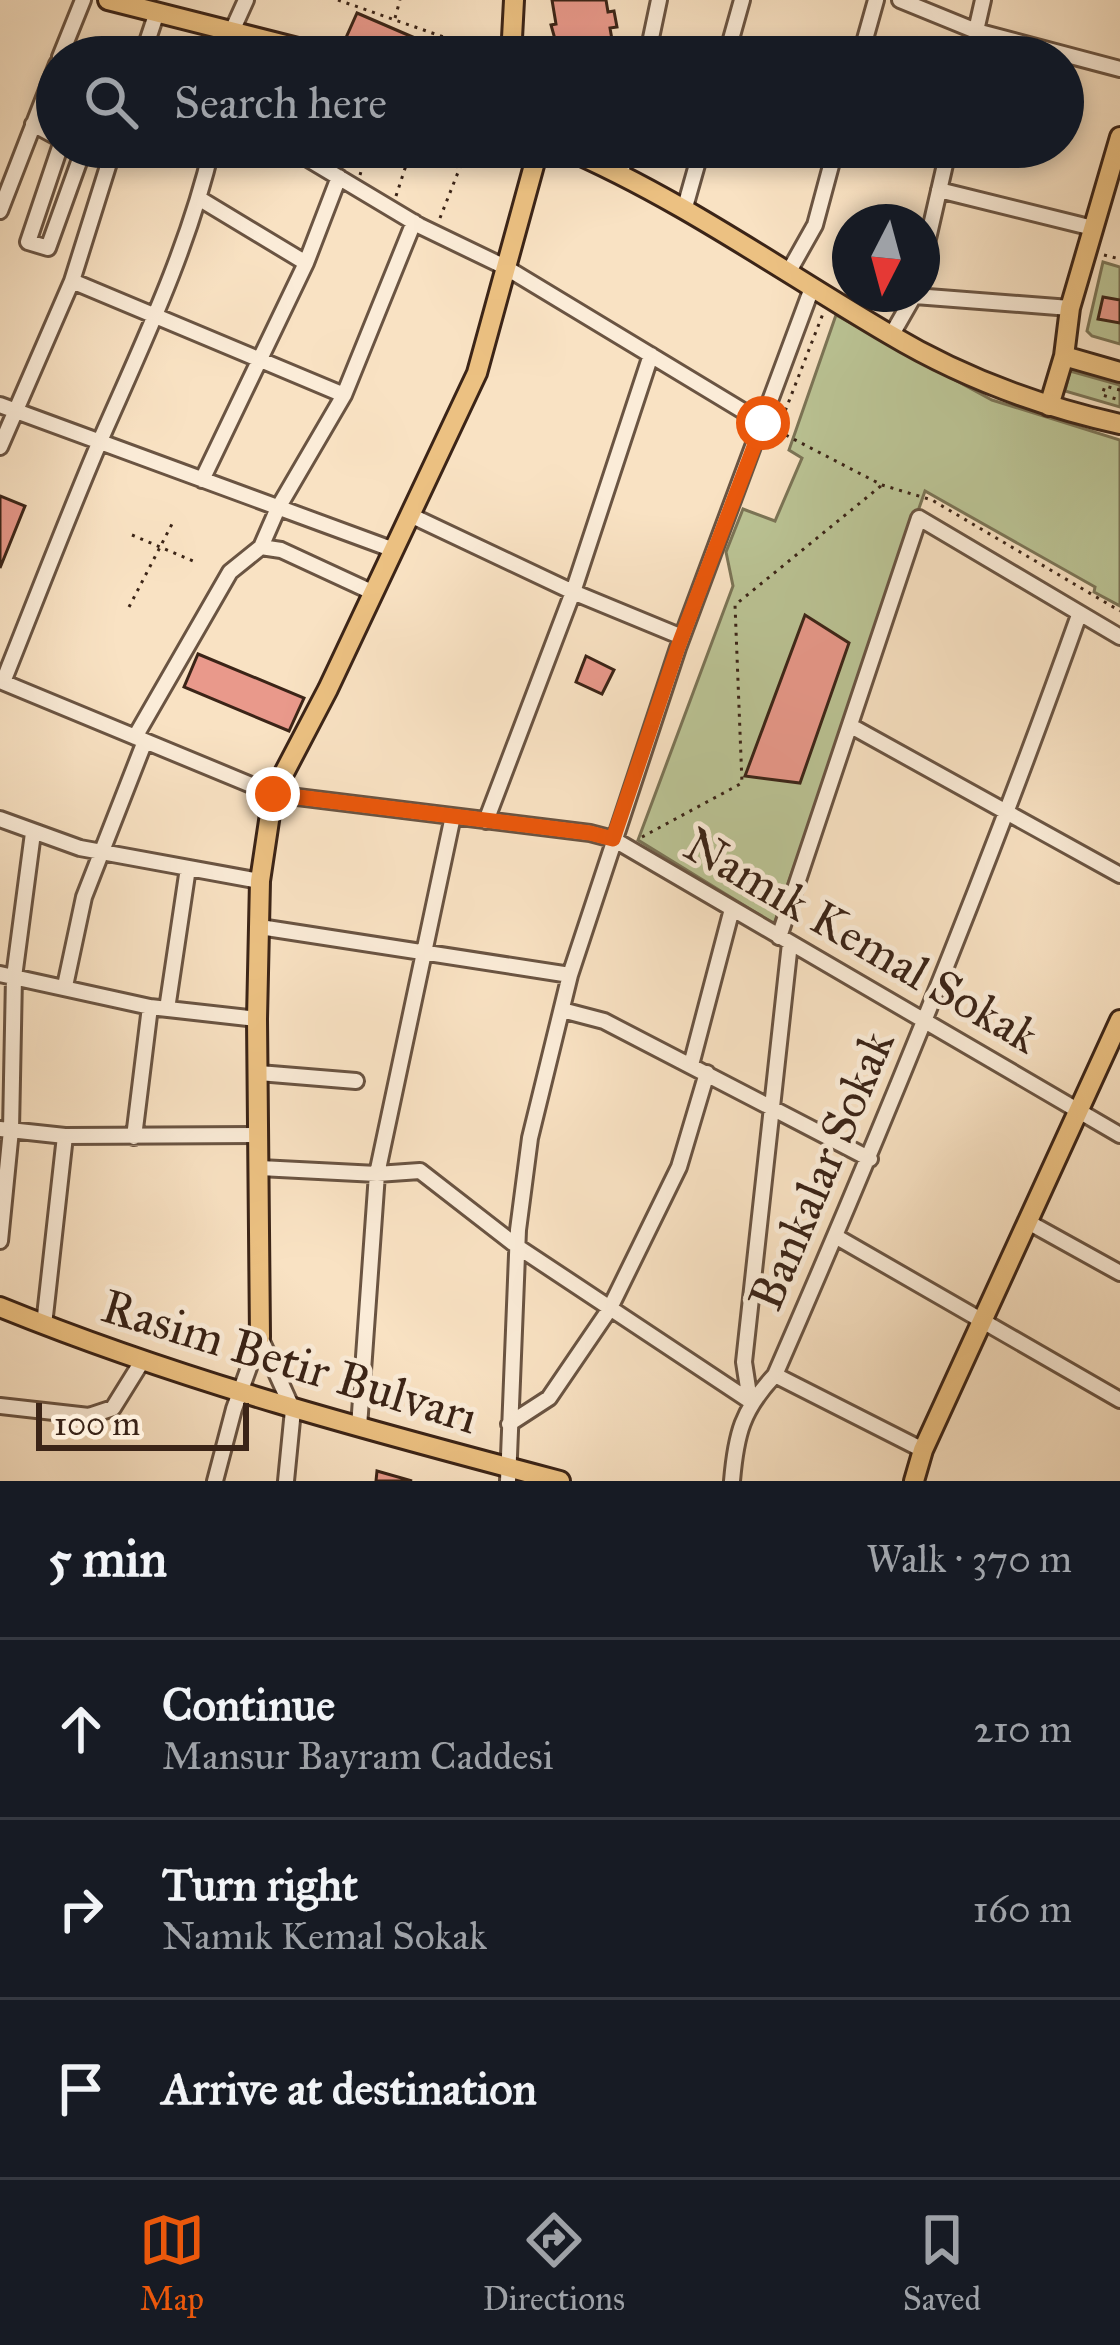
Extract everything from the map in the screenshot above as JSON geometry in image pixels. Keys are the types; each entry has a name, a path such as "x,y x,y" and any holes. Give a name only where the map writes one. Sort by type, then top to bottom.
{"main road":[{"path":"512,36 514,0"},
{"path":"117,1 251,36"},
{"path":"1049,406 1064,356 1070,308 1120,137"},
{"path":"260,1337 260,881 273,794 477,373 532,168"},
{"path":"611,168 685,207 891,336 998,388 1120,424"},
{"path":"1064,356 1120,372"},
{"path":"917,1480 923,1450 1120,1020"},
{"name":"Rasim Betir Bulvarı","path":"0,1307 141,1363 239,1394 508,1474 560,1481"}],"street":[{"path":"68,36 83,0"},
{"path":"231,36 246,0"},
{"path":"651,36 659,0"},
{"path":"733,36 742,0"},
{"path":"866,36 876,0"},
{"path":"900,0 995,36"},
{"path":"975,36 982,0"},
{"path":"149,36 157,12"},
{"path":"1084,60 1120,69"},
{"path":"0,211 36,116"},
{"path":"52,168 28,242 48,248 77,168"},
{"path":"0,447 72,281 107,168"},
{"path":"2,682 155,319 207,168"},
{"path":"324,168 414,222 506,267 763,423"},
{"path":"621,172 622,168"},
{"path":"685,207 696,168"},
{"path":"788,273 815,225 830,168"},
{"path":"936,204 944,168"},
{"path":"202,480 306,263 339,177"},
{"path":"939,190 1093,228"},
{"path":"200,199 306,263"},
{"path":"65,986 84,897 140,739 230,572 261,547 278,508 344,395 414,222"},
{"path":"72,281 344,395"},
{"path":"508,1474 518,1247 530,1138 570,976 619,843 682,637 812,289"},
{"path":"940,297 1070,308"},
{"path":"891,336 905,312"},
{"path":"486,821 573,592 651,355"},
{"path":"0,405 394,550"},
{"path":"410,515 682,637"},
{"path":"750,1402 744,1362 784,940 919,518 1120,637"},
{"path":"261,547 281,550 374,593"},
{"name":"Bankalar Sokak","path":"732,1481 735,1442 750,1402 775,1375 927,1023 1079,615"},
{"name":"Namık Kemal Sokak","path":"2,682 273,794 590,833 619,843 1120,1135"},
{"path":"851,726 1120,875"},
{"path":"359,1427 377,1174 453,816"},
{"path":"0,819 102,852 260,881"},
{"path":"0,1241 7,976 33,833"},
{"path":"167,1009 188,868"},
{"path":"691,1065 733,909"},
{"path":"260,927 570,976"},
{"path":"7,976 150,1007 257,1019"},
{"path":"134,1137 150,1007"},
{"path":"562,1010 604,1021 870,1159"},
{"path":"259,1073 356,1081"},
{"path":"509,1424 549,1398 609,1310 680,1167 706,1073"},
{"path":"6,1130 65,1136 260,1135"},
{"path":"44,1325 65,1136"},
{"path":"260,1168 377,1174 420,1171 518,1247 750,1402"},
{"path":"1028,1222 1120,1273"},
{"path":"836,1236 1120,1400"},
{"path":"215,1481 260,1337"},
{"path":"260,1337 292,1410 286,1481"},
{"path":"0,1406 89,1417 113,1408 141,1363"},
{"path":"775,1375 923,1450"}],"path":[{"path":"338,0 441,36"},
{"path":"360,7 362,0"},
{"path":"395,20 400,0"},
{"path":"356,188 362,168"},
{"path":"391,209 406,168"},
{"path":"434,232 460,168"},
{"path":"782,419 827,304"},
{"path":"1120,390 1105,386 1102,395 1120,400"},
{"path":"763,423 882,485 932,500 1120,611"},
{"path":"619,843 742,783 735,605 882,485"},
{"path":"129,607 172,524"},
{"path":"132,535 193,562"}],"green space":[{"path":"1103,262 1120,267 1120,344 1087,331"},
{"path":"836,315 992,400 1120,440 1120,606 1094,592 1095,587 925,491 774,924 638,840 733,586 726,552 743,509 775,521 802,458 789,450"},
{"path":"1070,371 1120,385 1120,407 1065,391"}],"building":[{"path":"552,0 606,0 617,27 610,28 611,36 554,36 551,25 556,24"},
{"path":"357,13 410,36 347,36"},
{"path":"1103,297 1120,300 1120,323 1098,319"},
{"path":"0,496 25,506 0,568"},
{"path":"805,615 849,643 800,783 745,776"},
{"path":"198,654 304,698 289,731 184,687"},
{"path":"586,656 614,670 602,694 576,682"},
{"path":"377,1471 412,1481 376,1481"}],"route":[{"path":"273,794 613,839 678,647 763,423"}]}
